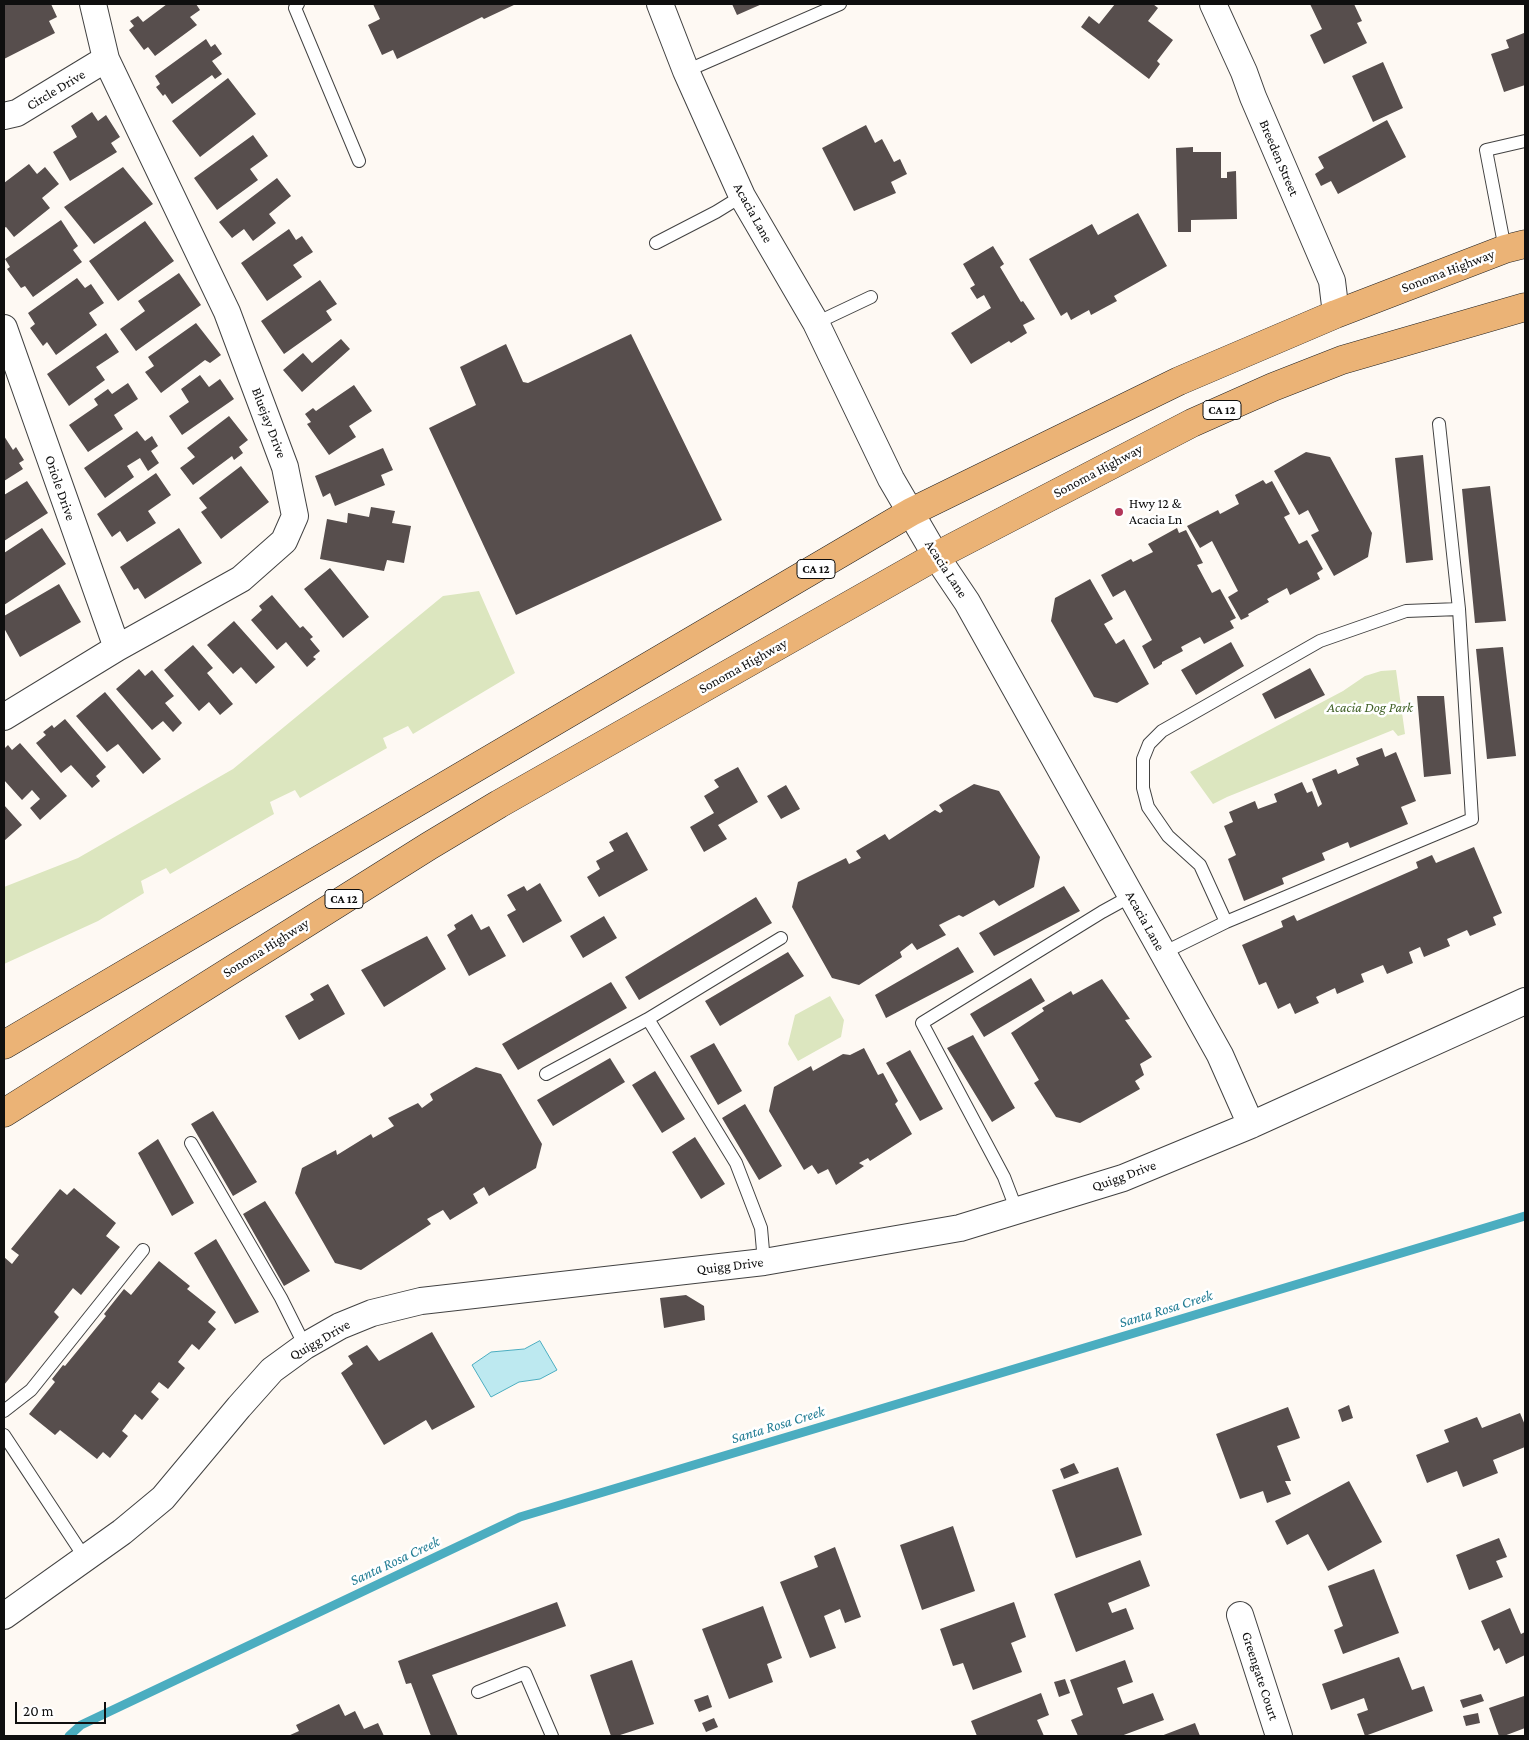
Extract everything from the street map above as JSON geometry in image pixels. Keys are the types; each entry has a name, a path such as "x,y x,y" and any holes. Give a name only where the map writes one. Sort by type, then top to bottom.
{"main road":[{"name":"Sonoma Highway","path":"4,1045 911,512 1179,381 1336,314 1515,247"},
{"name":"Sonoma Highway","path":"4,1113 491,809 936,556 1192,423 1273,387 1342,360 1525,307"}],"street":[{"name":"Bluejay Drive","path":"4,717 117,648 242,579 284,541 295,516 285,467 227,312 106,59 93,4"},
{"name":"Acacia Lane","path":"660,4 686,71 742,196 816,322 891,480 936,556 967,602 1220,1055 1252,1125"},
{"name":"Breeden Street","path":"1213,4 1244,72 1332,281 1336,314"},
{"name":"Circle Drive","path":"4,116 17,113 106,59"},
{"name":"Oriole Drive","path":"4,328 117,648"},
{"name":"Quigg Drive","path":"4,1616 127,1529 163,1498 272,1370 305,1346 340,1326 372,1313 421,1301 764,1262 960,1228 1123,1178 1252,1125 1525,1001"},
{"name":"Greengate Court","path":"1240,1616 1279,1736"}],"lane":[{"path":"298,4 295,8 359,162"},
{"path":"686,71 840,4"},
{"path":"1515,247 1486,150 1525,141"},
{"path":"656,243 716,212 742,196"},
{"path":"816,322 871,297"},
{"path":"1163,953 1226,922 1472,819 1459,609 1439,424"},
{"path":"1226,922 1200,865 1168,836 1148,807 1143,788 1143,760 1149,744 1162,731 1320,641 1406,611 1459,609"},
{"path":"1017,1212 1004,1177 922,1023 1131,896"},
{"path":"546,1074 648,1018 780,938"},
{"path":"648,1018 736,1163 761,1228 764,1262"},
{"path":"191,1143 281,1298 305,1346"},
{"path":"4,1412 31,1390 143,1250"},
{"path":"4,1435 85,1558"},
{"path":"478,1692 525,1673 552,1736"}],"green space":[{"path":"479,591 515,673 413,734 408,726 383,738 387,748 300,798 295,790 270,802 274,814 170,874 166,868 141,881 144,893 98,921 4,964 4,887 78,858 233,769 443,596"},
{"name":"Acacia Dog Park","path":"1396,670 1405,734 1398,736 1393,730 1213,804 1190,772 1343,691 1365,676 1381,671"},
{"path":"830,996 844,1020 841,1037 798,1061 788,1044 795,1015"}],"water":[{"path":"540,1341 557,1370 540,1379 519,1382 491,1397 472,1365 491,1352 524,1349"}],"building":[{"path":"4,4 51,4 57,17 49,21 55,33 4,59"},
{"path":"167,4 196,4 200,10 190,17 197,25 155,56 148,47 144,50 129,30 134,26 130,21 138,16 143,22"},
{"path":"373,4 516,4 484,19 482,17 397,59 393,50 382,55 368,25 380,19"},
{"path":"732,4 762,4 737,15"},
{"path":"1115,4 1153,4 1158,8 1148,21 1173,40 1157,61 1160,64 1149,79 1081,27 1089,16 1099,24"},
{"path":"1310,4 1354,4 1362,21 1357,23 1367,43 1324,64 1310,35 1322,29"},
{"path":"1524,33 1525,85 1504,92 1491,54 1509,48 1506,40"},
{"path":"206,39 211,47 215,44 222,54 212,61 222,74 215,79 212,75 172,104 165,94 163,96 156,87 160,84 155,76"},
{"path":"1383,62 1403,108 1373,122 1352,76"},
{"path":"228,78 256,114 200,157 172,121"},
{"path":"92,112 98,121 106,115 120,137 111,143 117,152 70,181 53,152 77,137 71,126"},
{"path":"1387,120 1406,157 1338,194 1331,181 1321,186 1315,174 1324,168 1318,157"},
{"path":"866,125 875,143 882,139 894,162 900,159 907,174 891,182 896,193 854,211 822,148"},
{"path":"253,135 268,156 250,169 258,180 217,210 194,178"},
{"path":"1193,147 1193,152 1221,152 1221,178 1227,178 1227,172 1236,171 1237,219 1191,220 1191,232 1178,232 1176,148"},
{"path":"29,164 37,174 45,167 59,184 42,198 50,208 14,237 6,227 4,228 4,183"},
{"path":"123,167 153,204 94,244 64,207"},
{"path":"277,178 291,196 269,214 276,223 253,241 244,229 232,238 219,222"},
{"path":"1138,213 1167,266 1114,296 1117,301 1091,315 1089,310 1071,320 1067,312 1061,316 1029,259 1092,224 1098,235"},
{"path":"61,220 78,246 73,250 82,262 33,297 25,286 21,288 7,269 10,267 5,259"},
{"path":"145,221 174,261 118,301 89,261"},
{"path":"289,229 296,240 302,236 313,252 293,265 302,277 267,301 241,263"},
{"path":"993,246 1004,264 1000,267 1021,302 1023,301 1035,319 1023,325 1027,333 1011,343 1009,341 971,364 951,333 991,308 984,295 977,299 970,288 975,285 963,264"},
{"path":"179,273 201,305 136,351 120,329 145,311 138,301"},
{"path":"77,278 85,288 91,284 104,303 89,313 97,325 56,355 47,342 43,346 30,328 35,324 28,313"},
{"path":"320,280 337,304 326,311 332,320 284,354 261,321"},
{"path":"196,323 221,355 210,363 205,360 161,393 145,372 154,366 148,357"},
{"path":"106,333 119,352 96,367 105,380 69,406 47,374"},
{"path":"631,334 722,520 516,615 429,428 476,405 460,367 506,344 523,382 528,383"},
{"path":"341,339 350,349 302,392 283,370 303,353 312,363"},
{"path":"200,375 209,387 220,379 234,399 182,435 169,416 189,402 181,389"},
{"path":"128,383 138,399 114,415 123,429 88,452 69,425 98,405 94,399 108,389 112,394"},
{"path":"354,385 372,411 349,426 356,437 329,455 307,424 311,422 305,414 313,408 316,411"},
{"path":"229,416 248,440 239,447 243,453 234,460 232,456 193,485 180,468 195,457 187,448"},
{"path":"137,431 145,441 152,436 158,446 151,451 159,463 148,471 140,458 127,466 134,477 105,498 84,468"},
{"path":"4,436 13,450 16,447 24,460 19,463 23,469 4,481"},
{"path":"383,448 393,470 381,475 385,485 335,506 330,493 323,497 315,476"},
{"path":"1306,452 1330,457 1372,533 1368,557 1334,576 1311,535 1319,531 1308,510 1299,515 1274,471"},
{"path":"1423,455 1433,560 1406,563 1395,458"},
{"path":"241,466 269,502 221,539 201,512 207,508 199,498"},
{"path":"156,473 171,495 148,511 156,523 127,542 120,531 112,537 97,514"},
{"path":"1263,480 1266,484 1272,481 1290,514 1284,517 1299,544 1307,540 1323,569 1317,573 1320,579 1290,595 1287,588 1267,599 1269,602 1241,620 1228,597 1238,591 1212,541 1200,548 1187,526 1218,510 1220,514 1239,504 1235,495"},
{"path":"27,481 48,513 4,541 4,495"},
{"path":"1490,486 1506,621 1475,623 1462,489"},
{"path":"371,507 395,511 392,523 411,526 404,563 387,560 384,571 320,559 327,519 347,523 348,513 369,517"},
{"path":"42,528 66,564 4,605 4,553"},
{"path":"179,528 202,563 145,599 138,588 134,590 120,567"},
{"path":"1177,528 1179,533 1186,530 1203,563 1197,565 1212,593 1220,589 1236,618 1230,621 1234,628 1204,644 1200,637 1181,647 1183,651 1162,662 1162,664 1154,669 1142,646 1152,640 1125,590 1113,597 1101,575 1131,559 1133,562 1153,552 1148,544"},
{"path":"330,568 369,617 343,638 304,589"},
{"path":"1090,579 1113,619 1104,624 1116,644 1124,639 1149,684 1117,703 1094,697 1051,621 1055,598"},
{"path":"59,584 81,622 20,657 4,628 4,616"},
{"path":"272,595 300,628 303,626 313,637 310,639 320,651 313,657 316,659 307,667 286,642 277,650 251,620 262,610 259,606"},
{"path":"234,621 275,667 256,684 241,667 233,674 207,645"},
{"path":"1231,642 1244,666 1196,695 1181,670"},
{"path":"193,645 213,668 207,673 233,704 220,715 209,702 199,711 164,670"},
{"path":"1503,647 1516,756 1487,759 1476,649"},
{"path":"1310,668 1325,695 1275,719 1262,694"},
{"path":"139,669 145,676 152,670 174,696 165,703 182,723 173,732 163,721 152,730 116,689"},
{"path":"105,692 161,759 143,774 118,744 107,752 76,716"},
{"path":"1417,696 1444,696 1451,774 1424,777"},
{"path":"65,719 106,767 96,776 100,781 92,788 71,765 61,773 36,743 46,735 43,732 52,725 54,728"},
{"path":"20,743 67,796 40,820 30,808 40,799 32,790 22,800 4,780 4,749 8,745 12,750"},
{"path":"1382,748 1385,757 1396,752 1416,801 1401,807 1408,824 1350,848 1348,842 1322,853 1325,860 1282,878 1284,884 1244,901 1228,859 1236,855 1224,826 1233,822 1229,812 1255,801 1258,809 1277,802 1274,794 1302,782 1307,793 1312,791 1318,807 1322,804 1312,779 1336,769 1338,774 1359,765 1356,758"},
{"path":"738,767 758,802 718,825 727,839 704,852 690,827 714,813 704,796 719,787 714,780"},
{"path":"974,784 999,791 1040,857 1034,887 999,906 994,900 963,917 959,915 939,925 946,935 917,950 912,943 900,952 902,957 859,985 832,978 792,907 798,882 846,858 849,864 861,858 856,851 885,834 889,840 935,810 940,813 943,811 939,805"},
{"path":"786,785 800,809 781,819 767,796"},
{"path":"4,805 22,825 4,841"},
{"path":"627,832 648,870 599,897 587,877 600,869 596,861 614,851 609,842"},
{"path":"1474,847 1502,913 1493,917 1496,925 1470,936 1467,930 1447,939 1450,946 1424,957 1420,947 1409,952 1413,963 1387,974 1383,965 1361,974 1364,982 1337,994 1335,988 1316,997 1319,1003 1295,1014 1290,1003 1278,1009 1266,982 1259,985 1242,945 1283,927 1281,921 1294,915 1297,921 1418,868 1416,862 1432,855 1436,863"},
{"path":"540,883 562,921 523,943 507,915 516,910 507,895 524,886 527,891"},
{"path":"1064,886 1080,911 994,956 979,933"},
{"path":"756,897 772,923 639,1000 625,977"},
{"path":"472,914 481,930 489,926 506,956 469,976 447,935 456,929 454,925"},
{"path":"604,916 617,938 583,958 570,936"},
{"path":"427,936 446,969 384,1007 361,970"},
{"path":"958,947 974,972 886,1018 875,995"},
{"path":"788,952 804,976 720,1026 705,1001"},
{"path":"1031,978 1045,1001 984,1037 970,1014"},
{"path":"1102,979 1130,1019 1125,1020 1152,1057 1140,1064 1144,1075 1135,1081 1140,1089 1080,1123 1056,1117 1034,1083 1039,1080 1011,1033 1044,1011 1042,1008 1071,991 1073,995"},
{"path":"611,982 627,1008 518,1070 502,1044"},
{"path":"328,984 345,1014 299,1040 285,1016 314,1000 310,994"},
{"path":"973,1035 1015,1108 992,1122 947,1048"},
{"path":"714,1043 742,1091 718,1105 690,1056"},
{"path":"864,1048 878,1075 883,1073 898,1101 895,1104 912,1134 870,1161 868,1158 859,1163 864,1166 836,1185 828,1169 818,1174 812,1165 804,1170 769,1111 774,1087 811,1066 813,1071 843,1054 850,1055"},
{"path":"910,1050 943,1109 920,1121 886,1063"},
{"path":"610,1058 625,1082 553,1126 537,1100"},
{"path":"476,1067 501,1074 542,1144 536,1168 489,1196 484,1187 473,1194 478,1203 450,1220 443,1210 427,1219 431,1224 361,1270 335,1263 295,1193 302,1168 336,1150 337,1155 371,1134 373,1138 394,1126 388,1118 418,1103 422,1108 433,1100 430,1094"},
{"path":"655,1071 685,1119 662,1133 632,1085"},
{"path":"745,1104 782,1166 759,1180 722,1118"},
{"path":"213,1111 257,1182 233,1196 191,1124"},
{"path":"695,1137 725,1184 701,1199 672,1152"},
{"path":"158,1139 194,1203 172,1216 138,1153"},
{"path":"74,1188 116,1223 106,1236 120,1247 81,1295 73,1288 54,1312 59,1317 4,1385 4,1257 12,1264 19,1255 11,1249 60,1189 67,1195"},
{"path":"265,1201 310,1271 284,1286 243,1214"},
{"path":"216,1239 259,1312 235,1324 194,1253"},
{"path":"159,1261 190,1286 187,1289 216,1312 208,1322 216,1329 199,1350 192,1344 178,1362 185,1368 168,1389 159,1382 151,1392 159,1399 142,1420 135,1414 122,1431 128,1436 110,1458 103,1452 97,1459 60,1430 55,1435 29,1414 55,1382 52,1379 106,1316 104,1314 124,1289 131,1295"},
{"path":"686,1295 704,1306 705,1320 664,1328 660,1298"},
{"path":"432,1332 475,1407 432,1430 426,1420 384,1445 341,1373 353,1364 348,1356 367,1345 379,1361"},
{"path":"1349,1405 1353,1418 1342,1422 1338,1410"},
{"path":"1288,1407 1300,1438 1277,1446 1291,1481 1285,1481 1291,1494 1267,1503 1263,1491 1240,1499 1216,1434"},
{"path":"1520,1413 1525,1425 1525,1447 1493,1460 1498,1473 1463,1487 1457,1471 1427,1483 1416,1455 1449,1442 1444,1430 1477,1417 1482,1428"},
{"path":"1074,1463 1079,1473 1064,1479 1060,1469"},
{"path":"1118,1467 1142,1535 1076,1558 1052,1490"},
{"path":"1349,1481 1382,1542 1328,1571 1308,1534 1287,1545 1275,1521"},
{"path":"953,1526 975,1591 922,1610 900,1545"},
{"path":"1499,1538 1507,1557 1496,1561 1503,1577 1469,1590 1456,1555"},
{"path":"835,1547 861,1617 845,1623 840,1609 824,1616 836,1648 810,1658 780,1582 818,1567 814,1556"},
{"path":"1140,1560 1150,1586 1108,1603 1112,1613 1126,1608 1134,1629 1076,1652 1054,1594"},
{"path":"1374,1569 1399,1633 1343,1654 1334,1630 1343,1626 1328,1586"},
{"path":"557,1602 566,1626 432,1675 458,1736 431,1736 411,1683 406,1684 398,1661"},
{"path":"1014,1602 1026,1637 1011,1643 1022,1672 973,1690 963,1663 953,1666 940,1629"},
{"path":"763,1606 782,1658 767,1664 773,1682 729,1699 702,1629"},
{"path":"1510,1608 1521,1634 1525,1632 1525,1655 1506,1664 1499,1648 1494,1651 1481,1621"},
{"path":"1399,1657 1412,1690 1424,1686 1433,1711 1365,1736 1357,1714 1368,1710 1364,1698 1331,1710 1322,1684"},
{"path":"632,1660 654,1724 617,1736 611,1736 590,1675"},
{"path":"1125,1660 1133,1682 1117,1688 1123,1704 1153,1693 1164,1720 1121,1736 1078,1736 1071,1720 1083,1715 1070,1680"},
{"path":"1065,1679 1070,1693 1059,1697 1054,1682"},
{"path":"1041,1693 1049,1715 1037,1720 1044,1736 977,1736 971,1721"},
{"path":"1481,1694 1484,1701 1463,1708 1460,1700"},
{"path":"708,1695 712,1707 699,1712 694,1700"},
{"path":"1524,1696 1525,1728 1499,1736 1489,1708"},
{"path":"339,1704 345,1716 355,1711 364,1729 378,1723 384,1736 288,1736 299,1731 296,1725"},
{"path":"1478,1713 1480,1723 1466,1726 1463,1716"},
{"path":"714,1718 718,1727 706,1732 702,1723"},
{"path":"1195,1723 1200,1736 1161,1736"}],"waterway":[{"name":"Santa Rosa Creek","path":"69,1736 81,1725 520,1517 1525,1216"}],"place":[{"name":"Hwy 12 & Acacia Ln","path":"1119,512"}]}
